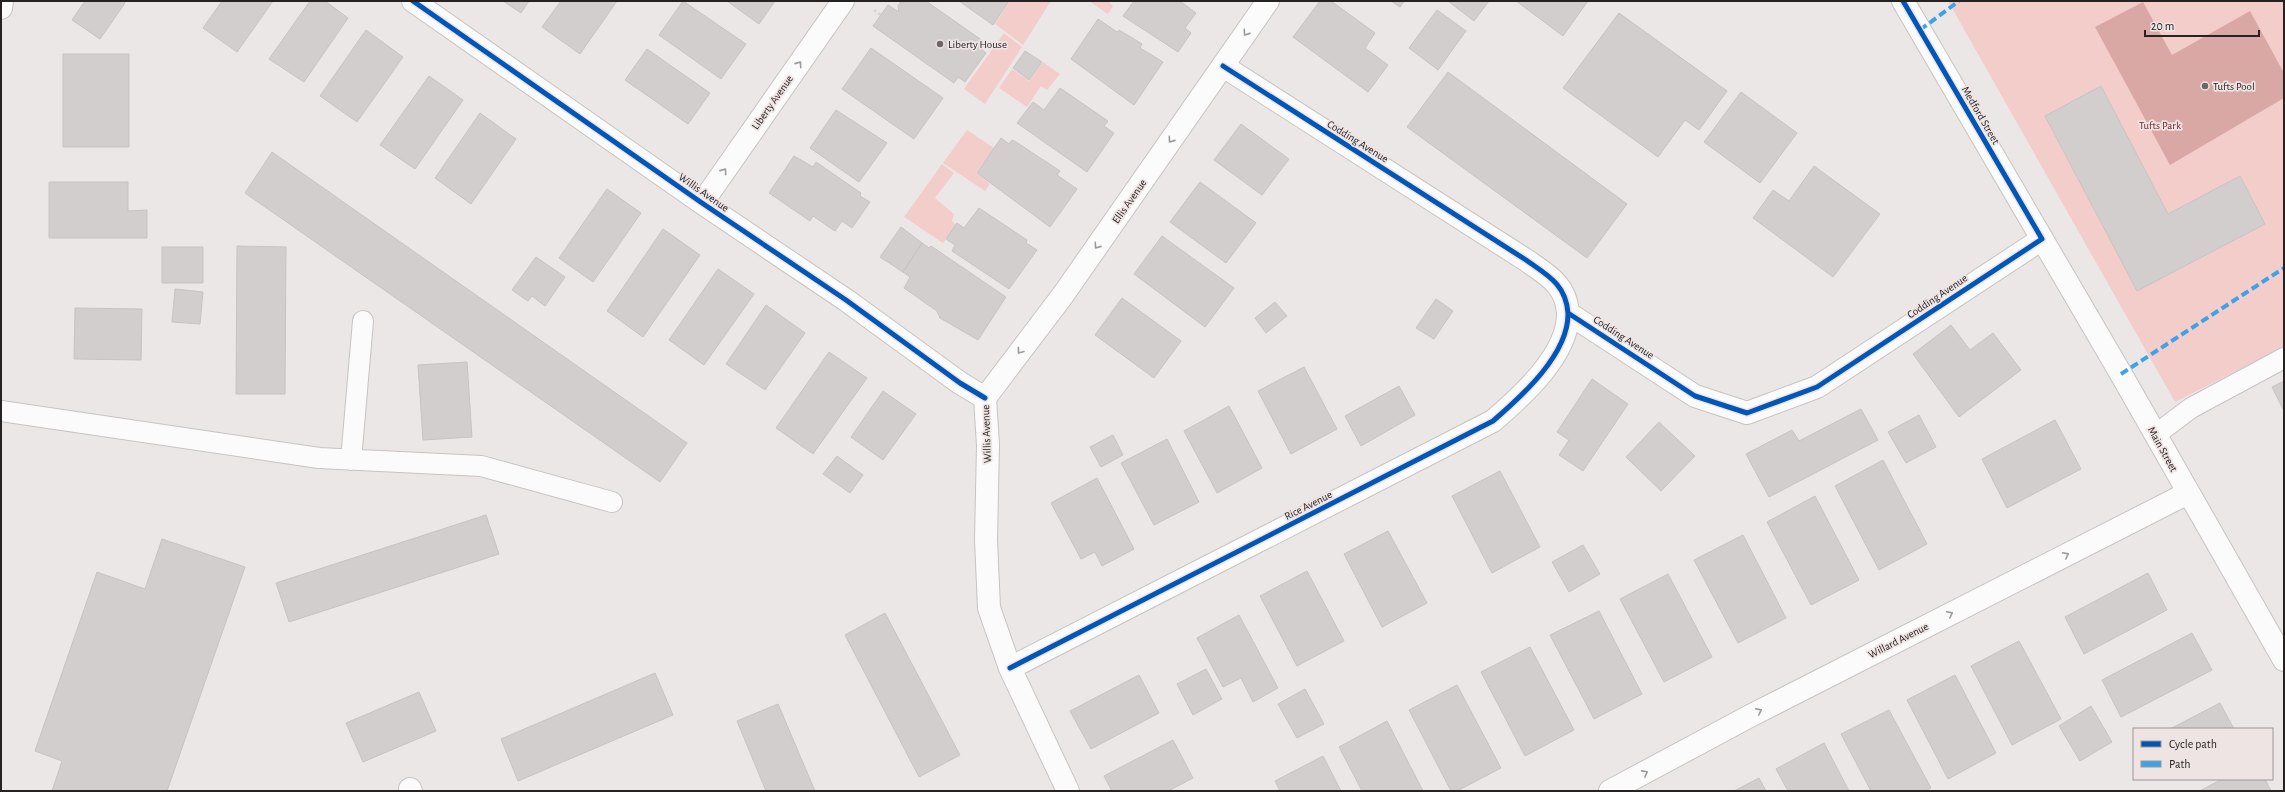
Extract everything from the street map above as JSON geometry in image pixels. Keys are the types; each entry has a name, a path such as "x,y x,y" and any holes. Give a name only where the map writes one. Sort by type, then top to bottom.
{"street":[{"path":"1,8 2,1"},
{"name":"Willis Avenue","path":"413,1 702,203 846,300 960,382 985,398 988,445 986,540 989,608 1010,668 1068,791"},
{"name":"Liberty Avenue","path":"702,203 843,1"},
{"name":"Ellis Avenue","path":"985,398 1063,295 1268,1"},
{"name":"Medford Street","path":"1903,1 2042,239"},
{"name":"Codding Avenue","path":"1223,66 1526,260 1555,281 1564,293 1568,313 1695,396 1747,413 1817,387 2042,239"},
{"name":"Main Street","path":"2042,239 2284,660"},
{"name":"Rice Avenue","path":"1010,668 1493,422 1536,379 1558,350 1568,328 1568,313"},
{"name":"Willard Avenue","path":"1610,791 1750,716 2188,493"}],"lane":[{"path":"351,460 363,321"},
{"path":"2155,435 2191,408 2284,358"},
{"path":"1,411 311,457 481,466 612,502"}],"path":[{"path":"874,10 881,15"}],"green space":[{"path":"1010,1 1051,1 1023,45 995,24"},
{"path":"1089,1 1108,1 1113,6 1108,14"},
{"name":"Tufts Park","path":"1948,1 2284,1 2284,347 2175,402"},
{"path":"1004,33 1022,47 985,104 964,89"},
{"path":"1043,62 1060,74 1047,90 1041,86 1027,107 999,88 1012,69 1029,81"},
{"path":"967,130 994,148 976,173 990,184 985,191 943,163"},
{"path":"942,164 954,173 935,198 954,214 952,221 956,225 943,243 904,217"}],"shaded area":[{"name":"Tufts Pool","path":"2143,2 2172,55 2250,11 2284,73 2284,98 2170,165 2095,27"}],"building":[{"path":"85,1 122,1 125,3 100,39 72,20"},
{"path":"222,1 273,1 237,52 203,28"},
{"path":"310,1 325,1 348,18 304,82 269,59"},
{"path":"503,1 529,1 521,13"},
{"path":"561,1 617,1 580,54 542,27"},
{"path":"683,1 746,44 721,79 659,35"},
{"path":"727,1 775,1 759,24"},
{"name":"Liberty House","path":"901,1 926,1 983,41 979,47 986,53 965,82 958,77 954,83 873,26 888,5 899,12 898,6"},
{"path":"959,1 1009,1 993,25"},
{"path":"1134,1 1180,1 1196,13 1185,28 1191,33 1178,52 1123,16"},
{"path":"1320,1 1331,1 1375,33 1365,48 1388,65 1368,92 1293,37"},
{"path":"1391,1 1404,1 1400,7"},
{"path":"1448,1 1489,1 1474,21"},
{"path":"1516,1 1588,1 1563,36"},
{"path":"1437,10 1466,31 1438,70 1409,48"},
{"path":"1619,13 1727,91 1699,130 1685,120 1658,157 1563,88"},
{"path":"1098,19 1117,32 1119,30 1142,44 1140,48 1163,62 1134,105 1071,59"},
{"path":"366,30 403,57 357,122 320,96"},
{"path":"871,48 943,98 914,139 842,89"},
{"path":"647,49 710,93 688,124 625,80"},
{"path":"1025,51 1042,62 1029,80 1013,68"},
{"path":"63,54 129,54 129,147 63,147"},
{"path":"1448,72 1627,204 1587,258 1407,127"},
{"path":"429,76 463,100 415,169 380,145"},
{"path":"2101,86 2168,214 2240,176 2265,224 2137,291 2045,116"},
{"path":"1060,88 1108,121 1104,126 1114,133 1087,172 1017,123 1033,102 1044,110"},
{"path":"1741,92 1797,133 1760,183 1704,142"},
{"path":"836,110 887,143 859,182 810,148"},
{"path":"480,113 516,139 471,204 435,178"},
{"path":"1241,124 1289,159 1262,195 1214,160"},
{"path":"1001,138 1009,144 1012,140 1016,142 1060,171 1057,175 1077,189 1050,227 977,173"},
{"path":"272,152 687,443 660,482 245,193"},
{"path":"794,156 813,167 816,162 861,193 860,196 870,202 852,228 842,221 835,231 813,216 810,221 769,193"},
{"path":"1814,166 1880,214 1833,277 1753,218 1773,190 1789,201"},
{"path":"49,182 128,182 128,211 147,210 147,238 49,238"},
{"path":"1200,182 1256,223 1226,263 1170,222"},
{"path":"607,189 641,213 593,282 559,258"},
{"path":"979,208 1027,240 1026,243 1037,250 1009,289 952,251 955,245 946,239 957,223 964,228"},
{"path":"901,227 922,243 903,272 880,257"},
{"path":"663,229 700,255 643,337 607,311"},
{"path":"1162,236 1234,288 1205,327 1134,274"},
{"path":"922,243 929,248 931,246 1006,297 978,340 940,318 937,311 904,288 910,277 903,272"},
{"path":"237,246 286,247 285,394 236,394"},
{"path":"162,247 203,247 203,283 162,283"},
{"path":"536,257 565,277 545,306 532,296 528,301 512,290"},
{"path":"718,269 754,294 704,365 669,340"},
{"path":"175,289 203,292 200,324 172,322"},
{"path":"1122,298 1181,341 1154,378 1095,335"},
{"path":"1436,299 1453,311 1434,339 1416,328"},
{"path":"1275,302 1287,316 1266,333 1255,318"},
{"path":"766,305 805,333 765,390 726,364"},
{"path":"75,308 142,309 141,360 74,359"},
{"path":"1951,325 1970,350 1993,333 2021,370 1959,417 1913,354"},
{"path":"829,352 867,378 813,454 776,428"},
{"path":"467,362 472,437 423,440 418,365"},
{"path":"1304,367 1337,429 1291,454 1258,391"},
{"path":"1592,379 1628,404 1583,471 1559,455 1569,440 1557,432"},
{"path":"2284,381 2284,411 2272,387"},
{"path":"1399,386 1415,415 1361,446 1345,416"},
{"path":"883,391 916,414 883,460 851,437"},
{"path":"1229,406 1262,468 1217,493 1184,431"},
{"path":"1861,409 1878,440 1769,497 1746,454 1792,430 1799,441"},
{"path":"1919,415 1936,447 1906,463 1888,432"},
{"path":"2055,420 2081,469 2007,508 1982,459"},
{"path":"1659,422 1695,456 1661,491 1626,457"},
{"path":"1113,435 1123,455 1101,467 1090,447"},
{"path":"1167,439 1199,502 1154,525 1121,463"},
{"path":"837,456 863,475 850,493 823,474"},
{"path":"1883,460 1927,544 1879,570 1835,486"},
{"path":"1500,471 1540,547 1492,573 1452,496"},
{"path":"1097,478 1134,549 1102,566 1095,552 1081,559 1051,503"},
{"path":"1815,496 1859,580 1811,605 1767,522"},
{"path":"486,515 499,554 289,622 276,583"},
{"path":"1388,531 1427,603 1382,627 1344,554"},
{"path":"1743,535 1786,618 1738,643 1694,560"},
{"path":"162,539 245,567 167,791 52,791 62,761 35,751 97,572 145,589"},
{"path":"1583,545 1600,574 1569,592 1552,562"},
{"path":"1307,571 1344,641 1297,666 1260,596"},
{"path":"2148,573 2167,610 2084,654 2065,617"},
{"path":"1668,574 1712,657 1664,682 1620,599"},
{"path":"1599,611 1642,694 1594,719 1550,635"},
{"path":"885,613 960,755 919,777 845,635"},
{"path":"1239,615 1278,688 1253,702 1241,678 1223,687 1197,638"},
{"path":"2192,633 2212,670 2121,717 2102,680"},
{"path":"2019,641 2061,719 2012,745 1971,666"},
{"path":"1530,647 1574,730 1525,756 1481,672"},
{"path":"1206,669 1222,699 1193,715 1177,684"},
{"path":"655,673 673,715 518,781 501,739"},
{"path":"1139,675 1159,713 1091,749 1070,711"},
{"path":"1955,675 1996,753 1948,779 1907,700"},
{"path":"1457,685 1501,768 1457,791 1451,791 1409,710"},
{"path":"1305,689 1324,724 1297,738 1278,704"},
{"path":"419,692 436,731 363,762 346,723"},
{"path":"2220,703 2233,728 2172,728"},
{"path":"778,704 815,791 766,791 737,721"},
{"path":"2091,706 2112,742 2080,761 2059,726"},
{"path":"1889,710 1931,788 1925,791 1871,791 1841,734"},
{"path":"1387,721 1423,791 1362,791 1339,747"},
{"path":"1173,740 1193,778 1168,791 1112,791 1104,776"},
{"path":"1824,743 1849,791 1788,791 1776,769"},
{"path":"1323,756 1341,791 1280,791 1275,781"},
{"path":"1759,778 1766,791 1734,791"},
{"path":"2220,780 2266,780 2271,791 2200,791"}],"marked path":[{"path":"1920,30 1959,1"},
{"path":"2121,374 2284,268"}],"cycle path":[{"path":"413,1 702,203 846,300 960,383 985,398"},
{"path":"1223,66 1526,260 1548,276 1559,287 1564,295 1568,313 1695,396 1747,413 1817,387 2042,239 1903,1"},
{"path":"1010,668 1493,421 1530,387 1552,359 1561,344 1566,328 1568,313"}],"place":[{"name":"Liberty House","path":"940,44"},
{"name":"Tufts Pool","path":"2205,86"}]}
